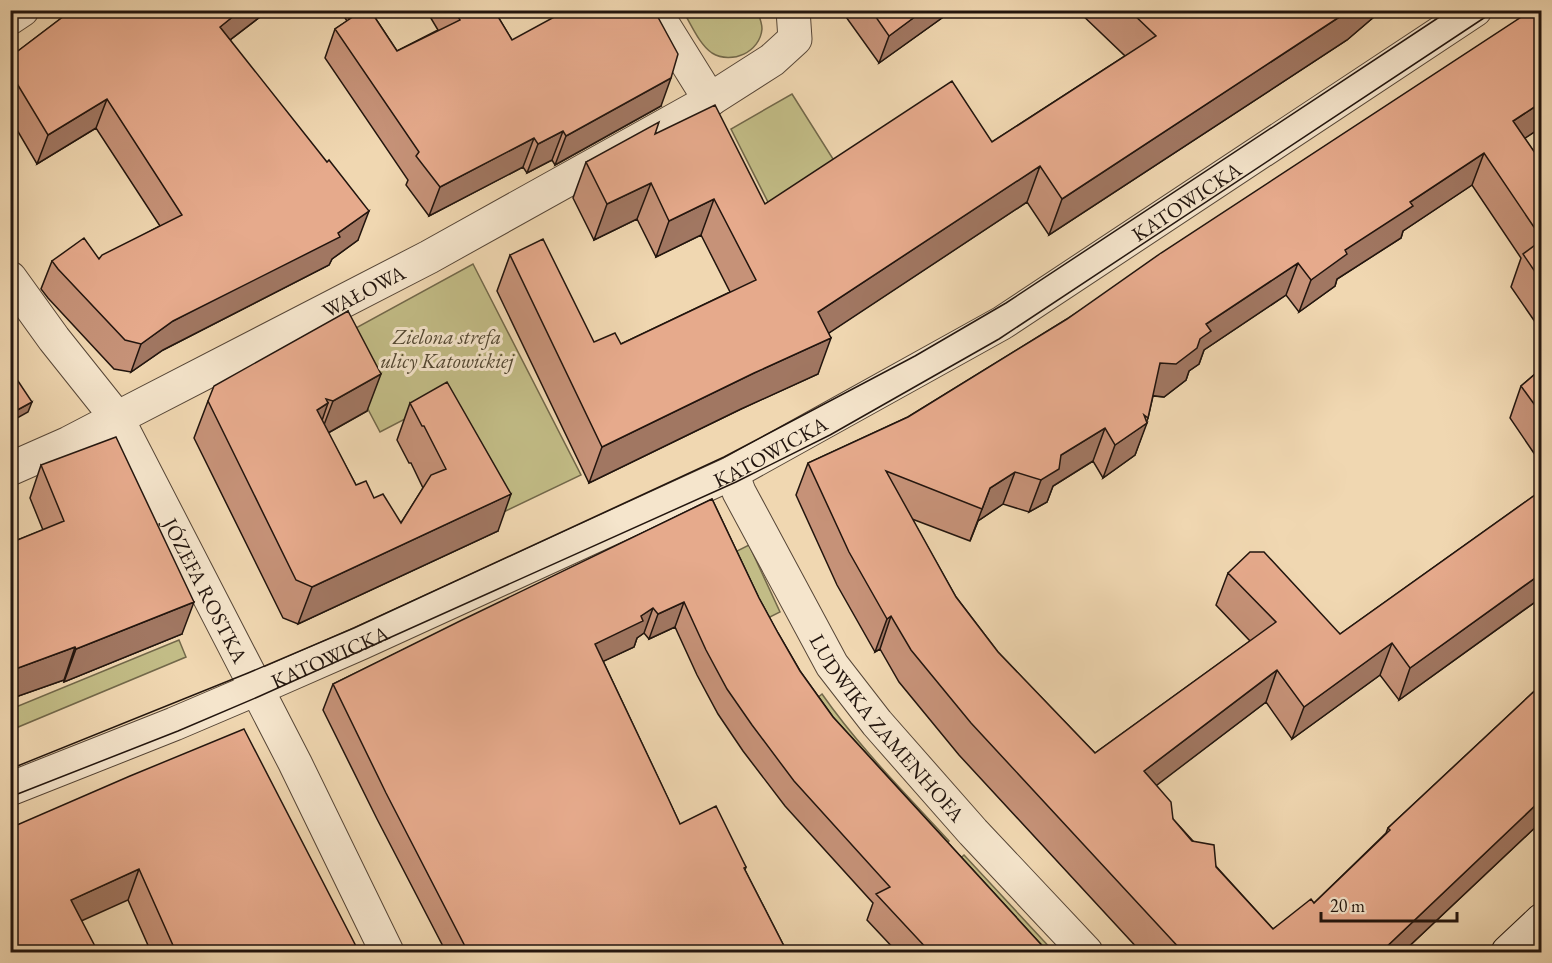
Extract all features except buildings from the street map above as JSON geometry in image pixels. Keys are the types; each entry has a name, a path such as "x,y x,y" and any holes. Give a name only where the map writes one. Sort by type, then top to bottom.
{"street":[{"path":"10,18 22,10"},
{"path":"654,10 710,100"},
{"name":"WAŁOWA","path":"10,469 117,418 429,257 710,100 772,60 795,39 793,10"},
{"name":"KATOWICKA","path":"10,789 256,689 732,473 1002,323 1475,10"},
{"name":"JÓZEFA ROSTKA","path":"10,278 54,339 117,418 295,763 387,952"},
{"name":"LUDWIKA ZAMENHOFA","path":"732,473 739,492 832,665 884,732 973,832 1086,952"}],"green space":[{"path":"683,11 757,11 762,26 760,37 751,50 744,54 728,58 720,56 712,53 703,44"},
{"path":"792,94 840,170 773,212 731,129"},
{"name":"Zielona strefa ulicy Katowickiej","path":"473,264 581,475 491,518 428,407 380,432 332,341"},
{"path":"749,545 780,612 764,620 733,553"},
{"path":"179,640 186,657 11,730 11,709"},
{"path":"822,694 867,751 949,841 938,851 810,704"},
{"path":"964,855 1054,952 1032,952 952,866"}],"tram line":[{"path":"10,769 354,628 724,457 915,356 1006,303 1450,10"},
{"path":"10,797 260,696 736,482 830,435 999,339 1496,10"}]}
